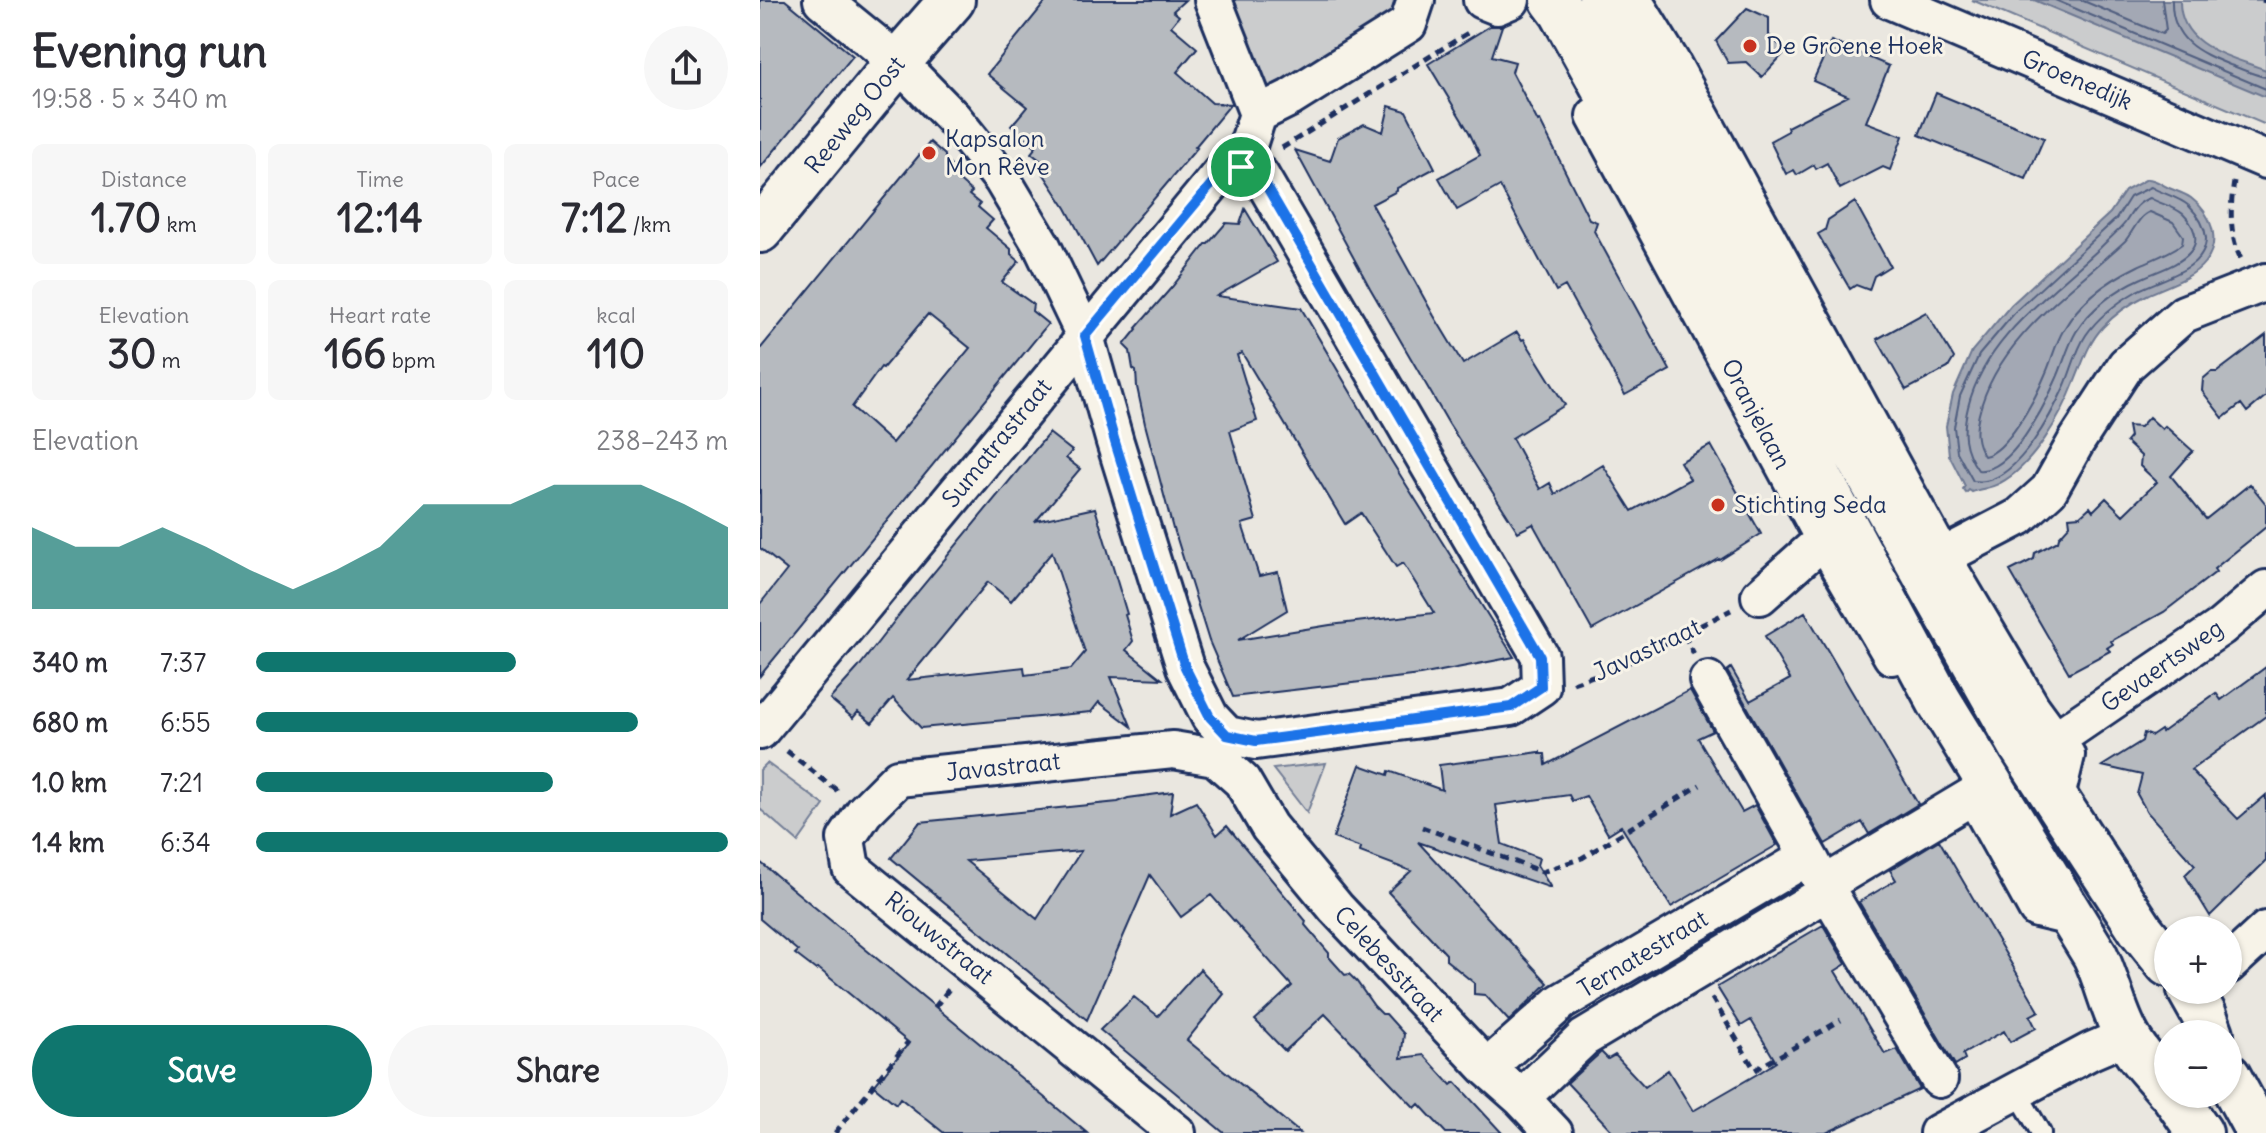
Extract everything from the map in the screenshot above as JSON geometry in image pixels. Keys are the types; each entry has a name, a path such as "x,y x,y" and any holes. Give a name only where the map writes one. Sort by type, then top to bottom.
{"main road":[{"name":"Reeweg Oost","path":"765,215 952,0"},
{"path":"1572,4 2055,801 2154,946"},
{"name":"Oranjelaan","path":"1572,4 1939,701 2071,917 2106,978 2113,1004 2144,1048"},
{"path":"2106,978 2122,966 2142,962 2154,968"},
{"path":"2242,1099 2259,1127"},
{"path":"2183,1108 2200,1133"}],"street":[{"path":"822,0 898,62 953,118 1002,179 1042,246 1085,336 1185,667 1210,717 1227,735 1256,741 1511,707 1541,687 1540,656 1260,175 1213,0"},
{"path":"1633,0 1671,62 1942,557 2031,707 2066,755 2055,801"},
{"name":"Groenedijk","path":"1889,0 2255,156"},
{"name":"Oranjelaan","path":"1572,4 1548,30 1824,539 2037,909 2071,917"},
{"name":"Sumatrastraat","path":"760,731 1249,141 1290,98 1412,12"},
{"path":"1942,557 2019,517 2049,490 2126,365 2184,314 2263,284"},
{"path":"1760,596 1824,539"},
{"name":"Gevaertsweg","path":"2055,740 2221,627 2266,589"},
{"path":"1708,680 1939,1079"},
{"name":"Javastraat","path":"864,812 898,778 1173,750 1215,757 1242,781"},
{"name":"Celebesstraat","path":"1242,781 1269,827 1336,908 1487,1068 1554,1133"},
{"path":"1818,874 1974,795"},
{"name":"Riouwstraat","path":"864,812 846,839 851,868 1177,1133"},
{"name":"Ternatestraat","path":"1487,1068 1561,1002 1799,862 1818,874 1821,896 1584,1038 1521,1098"},
{"path":"2242,952 2266,930"},
{"path":"1938,1133 2091,1051 2144,1048"}],"lane":[{"path":"2017,1092 2041,1133"}],"path":[{"path":"1249,141 1279,150 1469,33 1493,7"},
{"path":"2255,156 2233,184 2231,215 2234,246 2243,263 2263,284"},
{"name":"Javastraat","path":"1541,687 1572,684 1621,666 1760,596"},
{"path":"760,731 864,812"},
{"path":"1422,827 1542,872 1582,858 1700,785"},
{"path":"1695,970 1755,1070 1841,1020"},
{"path":"835,1133 908,1042"}],"shaded area":[{"path":"1227,0 1406,0 1406,7 1279,91 1263,88"},
{"path":"1972,0 2266,0 2266,125"},
{"path":"1984,704 2115,916 2092,930 1965,714"},
{"path":"767,763 824,805 798,842 760,809 760,770"},
{"path":"1326,763 1307,813 1273,769"}],"water":[{"path":"2034,0 2180,0 2182,16 2197,39 2223,54 2266,70 2266,97"},
{"path":"2147,179 2186,195 2204,211 2212,228 2210,254 2193,273 2147,295 2108,322 2090,346 2062,409 2035,452 2024,465 2000,483 1966,493 1949,455 1946,426 1953,394 1972,351 2011,305 2110,213 2125,191"}],"building":[{"path":"760,0 785,0 853,56 760,168"},
{"path":"1047,0 1185,0 1173,11 1179,16 1171,26 1197,48 1177,72 1212,103 1231,104 1097,266 1066,208 1041,170 1045,164 1031,153 1036,147 1011,126 1027,107 987,74"},
{"name":"De Groene Hoek","path":"1747,8 1769,18 1769,35 1786,51 1762,77 1746,62 1728,63 1716,41"},
{"path":"1490,26 1502,26 1492,56 1515,62 1512,72 1589,219 1597,222 1594,231 1670,370 1625,395 1565,286 1556,291 1500,186 1457,210 1439,178 1480,155 1428,64"},
{"path":"1831,41 1889,66 1866,122 1903,136 1890,170 1883,167 1840,189 1827,163 1816,169 1814,165 1797,175 1794,170 1786,174 1770,141 1788,131 1787,127 1848,96 1813,81"},
{"path":"1936,93 2044,138 2026,179 1919,135"},
{"path":"1389,106 1406,111 1435,168 1372,204 1434,316 1463,364 1517,332 1565,405 1512,438 1540,489 1550,483 1555,494 1603,465 1632,511 1690,479 1680,462 1711,445 1761,534 1592,630 1533,524 1518,532 1449,424 1295,150 1330,161 1338,138 1364,124 1383,132"},
{"path":"930,142 945,155 945,161 960,173 956,178 972,192 969,195 980,204 978,207 993,220 986,228 1011,249 1011,254 1019,261 1002,282 1033,304 1032,311 1048,324 760,676 760,604 787,570 760,548 760,349","holes":["928,314 970,348 892,443 852,407 881,367"]},
{"path":"1855,202 1890,266 1874,276 1869,290 1856,285 1850,289 1818,234 1825,230 1828,220"},
{"path":"1245,209 1277,262 1217,296 1301,308 1387,454 1514,657 1420,675 1233,697 1209,641 1173,529 1145,424 1136,371 1130,351 1124,345 1226,223 1240,224","holes":["1242,353 1345,524 1361,513 1396,567 1403,563 1434,613 1238,640 1287,610 1278,572 1259,576 1242,524 1256,520 1230,431 1257,421 1237,355"]},
{"path":"1926,312 1954,358 1948,368 1906,390 1877,339"},
{"path":"2266,335 2266,396 2247,412 2241,404 2223,418 2202,391 2203,379"},
{"path":"2149,417 2162,429 2165,426 2193,451 2171,476 2206,519 2250,484 2266,504 2266,527 2214,569 2216,572 2164,612 2111,641 2113,644 2107,648 2110,651 2069,673 2010,571 2034,559 2035,553 2058,541 2070,525 2069,517 2080,516 2090,507 2093,511 2106,498 2123,515 2157,482 2140,466 2141,456 2126,442 2130,437 2128,426 2140,427"},
{"path":"1049,433 1072,451 1066,458 1080,469 1036,521 1095,508 1133,641 1126,650 1162,679 1111,677 1131,726 1099,702 1091,712 921,728 893,698 872,723 858,712 853,718 830,699","holes":["1052,552 1085,652 1071,669 1025,675 1024,667 907,680 988,582 1011,601"]},
{"path":"1805,612 1918,804 1869,834 1862,822 1825,844 1727,671 1731,668 1750,701 1790,679 1765,636"},
{"path":"2266,667 2266,716 2191,770 2238,819 2266,795 2266,861 2210,916 2185,875 2195,865 2147,812 2137,794 2142,775 2102,766 2142,741 2144,733 2152,736 2162,732 2216,693 2221,700"},
{"path":"1690,690 1713,731 1698,738 1742,812 1755,805 1777,845 1671,907 1621,826 1608,834 1586,796 1572,801 1569,795 1496,805 1502,844 1539,858 1537,865 1551,888 1418,842 1548,983 1509,1021 1485,995 1474,994 1474,983 1446,960 1446,954 1388,892 1411,871 1333,838 1360,765 1388,775 1389,771 1442,790 1439,765 1540,752 1545,754 1546,765"},
{"path":"1173,792 1170,814 1196,802 1217,835 1227,826 1306,921 1305,925 1329,957 1345,975 1349,974 1357,982 1374,1006 1404,1034 1401,1058 1424,1055 1451,1085 1455,1082 1502,1133 1446,1133 1419,1104 1415,1108 1325,1014 1285,1051 1255,1020 1292,986 1211,895 1181,917 1150,875 1087,1020 891,858 920,822 1118,802","holes":["1081,851 1037,919 966,861"]},
{"path":"1939,840 2039,1011 2030,1016 2036,1028 2010,1042 2004,1031 1963,1054 1965,1059 1955,1065 1859,902 1896,880 1890,870"},
{"path":"760,862 1087,1133 944,1133 900,1098 896,1104 874,1086 909,1043 818,968 816,970 795,954 798,951 760,919"},
{"path":"1823,925 1846,964 1835,971 1885,1054 1897,1049 1920,1089 1826,1133 1614,1133 1567,1083 1601,1052 1608,1059 1615,1055 1645,1087 1668,1070 1693,1111 1759,1073 1776,1062 1751,1020 1741,1026 1717,987"},
{"path":"1200,969 1224,994 1187,1040 1300,1133 1224,1133 1100,1030 1134,997 1158,1016"}],"place":[{"name":"De Groene Hoek","path":"1750,46"},
{"name":"Kapsalon Mon Rêve","path":"929,153"},
{"name":"Stichting Seda","path":"1718,505"}],"route":[{"path":"1241,167 1260,175 1540,656 1541,687 1511,707 1256,741 1227,735 1210,717 1185,667 1085,336 1220,174 1241,167"}]}
